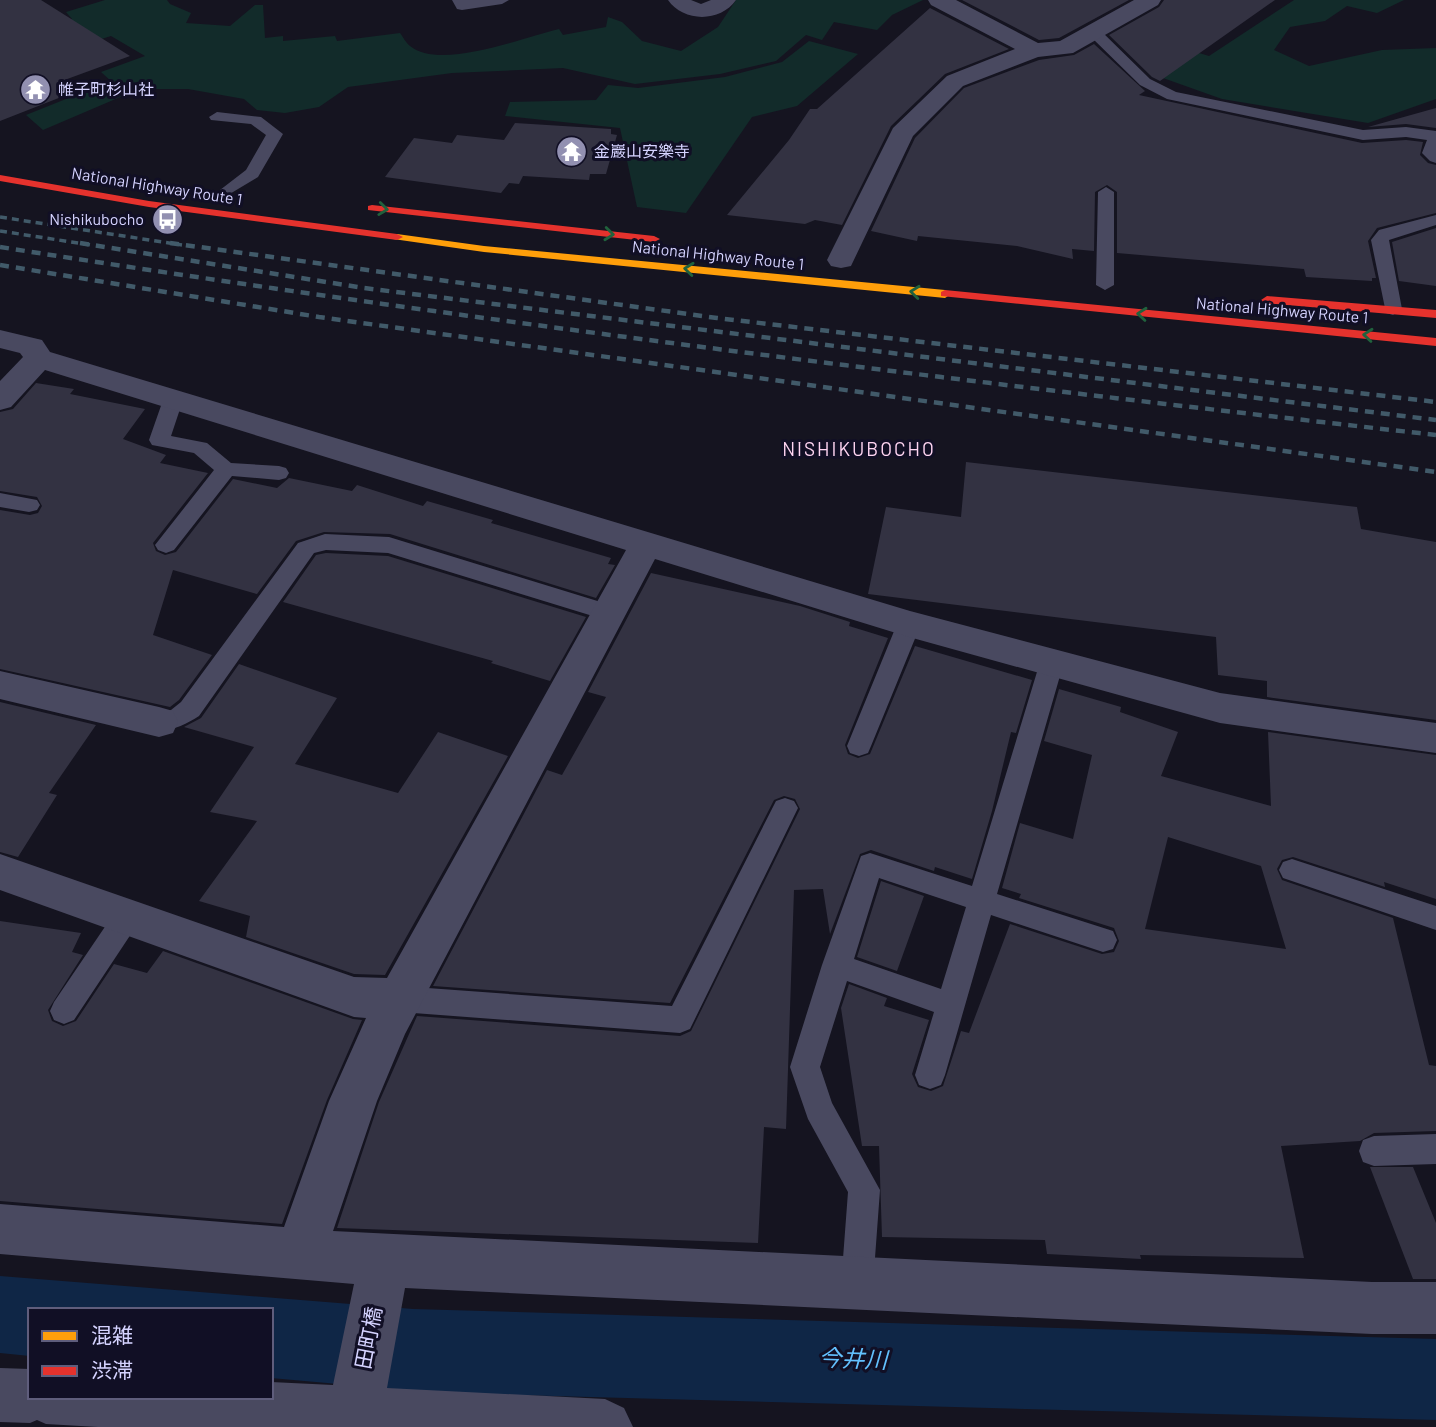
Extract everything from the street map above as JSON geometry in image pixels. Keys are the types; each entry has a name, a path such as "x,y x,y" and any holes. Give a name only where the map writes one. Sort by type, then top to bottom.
{"highway":[{"name":"National Highway Route 1","path":"0,178 149,204 484,249 1436,342"},
{"name":"National Highway Route 1","path":"221,189 255,193"},
{"name":"National Highway Route 1","path":"349,205 677,242"},
{"name":"National Highway Route 1","path":"1255,299 1436,314"}],"street":[{"path":"679,0 698,12 712,10 725,0"},
{"path":"939,0 1034,50"},
{"path":"841,260 902,133 955,81 1034,50 1065,48 1150,0"},
{"path":"0,339 31,346 38,358 909,624 1220,708 1436,738"},
{"path":"0,400 38,358"},
{"path":"300,1255 353,1101 400,999 646,544"},
{"path":"0,685 159,722"},
{"path":"0,872 354,997 400,999"},
{"path":"0,1229 384,1261 1372,1308 1436,1308"},
{"name":"田町橋","path":"353,1421 384,1261"},
{"path":"0,1395 28,1396"},
{"path":"72,1399 353,1421 605,1427"}],"lane":[{"path":"459,0 462,5 502,0"},
{"path":"1094,32 1145,82 1172,96 1363,135 1406,132 1436,137 1430,153 1436,158"},
{"path":"217,117 255,120 275,134 252,173 221,189"},
{"path":"1105,285 1106,192"},
{"path":"1393,309 1380,240 1385,234 1434,220"},
{"path":"173,400 159,440 200,448 226,469 279,473"},
{"path":"166,545 226,469"},
{"path":"0,500 29,505"},
{"path":"159,722 178,717 190,709 306,548 325,542 389,545 609,613"},
{"path":"859,746 909,624"},
{"path":"930,1075 1052,662"},
{"path":"400,999 680,1020 785,808"},
{"path":"857,1284 864,1190 819,1109 805,1067 870,864 1103,940"},
{"path":"1292,870 1436,918"},
{"path":"64,1011 127,917"},
{"path":"836,965 951,1005"},
{"path":"1374,1151 1436,1149"}],"green space":[{"path":"105,0 167,0 191,13 186,23 230,26 255,5 263,5 265,38 283,36 283,41 335,36 337,41 400,33 410,46 424,53 441,55 483,50 559,29 563,35 606,27 608,17 622,22 642,41 681,51 718,27 736,0 923,0 892,15 877,30 834,22 822,40 806,35 776,61 720,74 635,84 563,68 452,73 348,87 319,107 285,113 257,110 244,99 188,89 139,89 43,130 26,115 111,81 101,72 145,56 111,36 35,60 51,26 72,19 66,12"},
{"path":"1294,0 1404,0 1377,13 1347,6 1325,21 1290,27 1274,50 1309,66 1382,50 1436,48 1436,99 1368,123 1222,99 1163,78 1179,47 1209,56"},
{"path":"809,41 858,54 797,106 752,117 686,213 637,207 620,128 505,116 510,102 596,100 608,85 638,88 725,77 782,62"}],"water":[{"name":"今井川","path":"0,1276 413,1309 1436,1339 1436,1420 439,1393 273,1378 273,1308 28,1308 28,1356 0,1353"}],"building":[{"path":"0,0 41,0 130,56 59,82 74,92 0,121"},
{"path":"962,0 1129,0 1059,38 1039,40"},
{"path":"1164,0 1275,0 1160,81 1152,77 1109,35 1159,7"},
{"path":"930,8 1009,49 945,74 891,126 842,225 815,220 805,224 727,215 789,140 810,109 817,109"},
{"path":"1094,44 1145,91 1139,95 1362,143 1406,140 1423,142 1420,155 1428,163 1436,165 1436,213 1377,228 1368,241 1376,278 1372,278 1372,281 1306,277 1304,269 1117,253 1117,192 1107,185 1095,192 1094,251 1072,249 1073,259 1017,246 918,236 917,241 871,231 915,138 964,88 1039,60 1074,55"},
{"path":"1436,108 1436,128 1406,124 1368,127"},
{"path":"515,123 611,129 611,134 617,135 606,174 590,174 589,180 523,176 519,184 509,183 501,193 385,177 414,138 452,143 457,135 504,140"},
{"path":"1436,228 1436,286 1399,281 1392,242"},
{"path":"36,383 74,389 70,394 145,409 123,439 166,455 160,463 208,473 153,543 156,551 165,555 176,552 233,479 277,488 289,478 352,491 357,485 423,506 427,501 611,558 608,564 615,565 596,598 390,534 324,532 296,541 257,594 173,570 153,635 212,655 179,700 170,707 0,669 0,510 30,515 38,513 42,506 37,497 0,491 0,412 13,409"},
{"path":"966,462 1357,507 1361,529 1436,542 1436,720 1267,697 1267,681 1218,675 1216,637 868,594 886,507 961,517"},
{"path":"326,553 388,556 586,617 550,681 491,663 493,661 283,602 316,555"},
{"path":"651,573 800,606 888,638 845,745 848,754 858,758 870,754 915,646 1032,680 1016,733 1011,732 972,879 935,867 934,871 871,850 860,854 830,934 823,889 794,890 786,1129 764,1127 758,1243 337,1228 379,1102 417,1016 680,1036 691,1031 800,809 795,799 784,796 774,800 670,1003 433,986 547,770 562,775 606,697 588,692"},
{"path":"239,664 337,698 295,764 398,793 438,732 508,756 385,975 354,974 246,937 250,916 199,901 257,821 210,812 254,747 184,727 201,718"},
{"path":"1059,689 1121,707 1120,712 1178,732 1161,776 1271,806 1268,732 1436,755 1436,899 1384,882 1385,887 1293,857 1282,860 1277,869 1282,880 1393,918 1429,1065 1436,1066 1436,1131 1374,1133 1360,1141 1281,1146 1304,1258 1140,1255 1141,1259 1047,1254 1045,1240 882,1237 879,1146 862,1146 841,1008 849,984 887,998 884,1006 929,1020 912,1074 918,1087 931,1091 943,1086 961,1031 969,1033 1010,924 1102,954 1114,952 1119,941 1114,928 1019,898 1021,894 1002,888 1020,823 1073,839 1092,755 1044,741","holes":["1168,837 1261,866 1286,949 1145,929"]},
{"path":"0,702 96,725 49,793 57,795 18,857 0,852"},
{"path":"881,881 924,896 897,971 857,957"},
{"path":"0,921 81,933 72,952 83,955 48,1010 52,1021 63,1026 76,1021 114,964 147,973 163,951 362,1020 327,1100 282,1224 0,1201"},
{"path":"1370,1167 1413,1167 1436,1223 1436,1279 1413,1279"}],"railway":[{"path":"0,217 182,245"},
{"path":"0,231 91,245"},
{"path":"80,243 364,288 1436,420"},
{"path":"170,243 717,318 1436,402"},
{"path":"0,247 717,349 1436,435"},
{"path":"0,265 319,317 1436,472"}],"traffic: slow":[{"path":"397,237 484,249 945,294"}],"traffic: jam":[{"path":"0,178 149,204 397,237"},
{"path":"372,208 654,239"},
{"path":"945,294 1436,342"},
{"path":"1267,300 1436,314"}],"place":[{"name":"帷子町杉山社","path":"35,89"},
{"name":"金巖山安樂寺","path":"571,151"},
{"name":"Nishikubocho","path":"167,219"}],"district":[{"name":"NISHIKUBOCHO","path":"859,449"}]}
